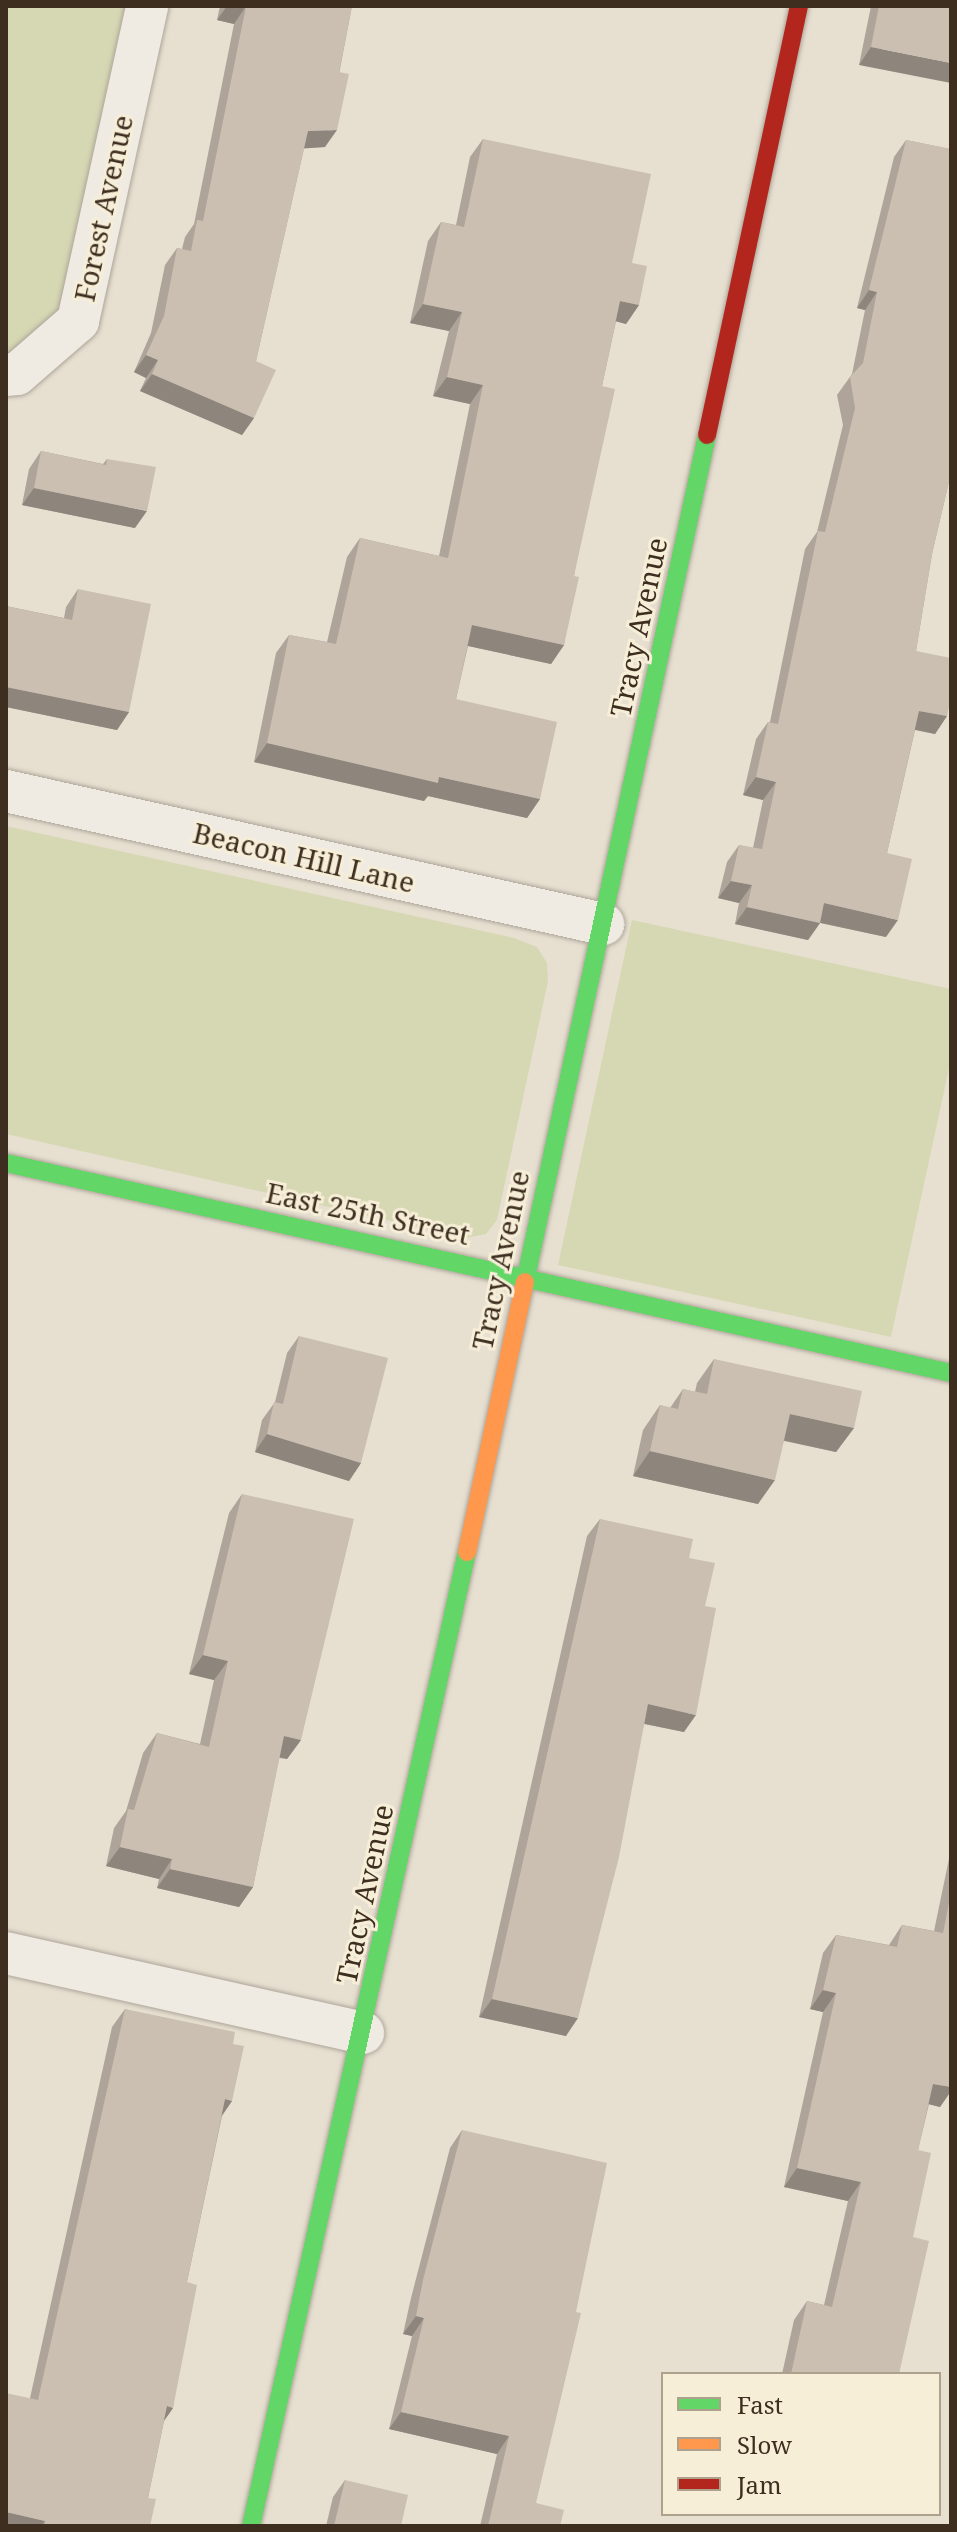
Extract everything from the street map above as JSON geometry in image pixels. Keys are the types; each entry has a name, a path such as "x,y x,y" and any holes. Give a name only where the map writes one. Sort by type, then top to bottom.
{"street":[{"name":"Forest Avenue","path":"6,375 17,374 78,321 147,6"},
{"name":"Tracy Avenue","path":"251,2526 363,2033 799,6"},
{"name":"Beacon Hill Lane","path":"6,791 603,924"},
{"name":"East 25th Street","path":"6,1163 525,1275 951,1373"},
{"path":"6,1953 363,2033"}],"green space":[{"path":"6,6 135,6 59,323 6,360"},
{"path":"6,826 514,938 537,947 547,963 548,981 497,1220 486,1234 466,1238 6,1134"},
{"path":"632,920 951,989 951,1059 891,1337 558,1265"}],"building":[{"path":"246,6 352,6 339,72 349,74 337,130 308,131 256,361 276,370 254,418 152,374 158,360 146,355 164,316 177,248 191,251 197,220 203,221"},
{"path":"879,6 951,6 951,63 871,47"},
{"path":"483,139 651,174 632,263 647,266 639,305 620,301 602,386 615,389 574,576 579,577 564,645 472,625 456,699 557,722 540,799 439,777 438,783 267,743 289,635 336,644 360,538 448,558 483,385 447,377 462,312 423,304 441,222 464,227"},
{"path":"906,140 951,149 951,473 932,554 916,651 951,658 951,697 947,716 919,711 887,853 912,859 898,920 824,903 820,923 747,907 752,885 731,881 739,845 762,849 776,782 756,777 768,722 778,724 818,531 825,532 855,408 850,377 863,363 877,292 869,290"},
{"path":"41,451 106,465 107,459 156,467 147,511 34,488"},
{"path":"78,589 151,604 129,712 6,687 6,606 72,620"},
{"path":"299,1336 388,1358 361,1463 267,1434 274,1402 283,1404"},
{"path":"714,1359 862,1391 854,1428 790,1414 775,1480 650,1451 660,1405 678,1409 683,1389 707,1394"},
{"path":"242,1494 354,1519 301,1740 284,1736 253,1887 170,1869 172,1859 120,1847 128,1809 134,1810 157,1733 209,1747 228,1661 203,1655"},
{"path":"600,1519 693,1539 689,1558 715,1563 705,1606 716,1608 696,1715 648,1704 619,1857 578,2018 492,1999"},
{"path":"951,1893 951,2087 933,2084 918,2150 931,2153 913,2237 929,2241 899,2372 791,2372 807,2301 832,2307 861,2182 797,2168 836,1993 823,1990 836,1935 897,1947 902,1925 943,1933"},
{"path":"125,2009 235,2032 233,2044 244,2046 232,2101 225,2099 187,2282 197,2285 173,2408 167,2406 148,2498 156,2499 150,2526 44,2526 45,2521 6,2512 6,2393 38,2400"},
{"path":"462,2130 607,2163 576,2312 581,2313 536,2503 564,2510 560,2526 488,2526 509,2436 401,2412 424,2318 416,2316 423,2280"},
{"path":"345,2480 408,2495 401,2526 334,2526"}],"traffic: fast":[{"path":"525,1282 707,435"},
{"path":"6,1163 951,1373"},
{"path":"251,2526 467,1552"}],"traffic: slow":[{"path":"467,1552 525,1282"}],"traffic: jam":[{"path":"707,435 799,6"}]}
